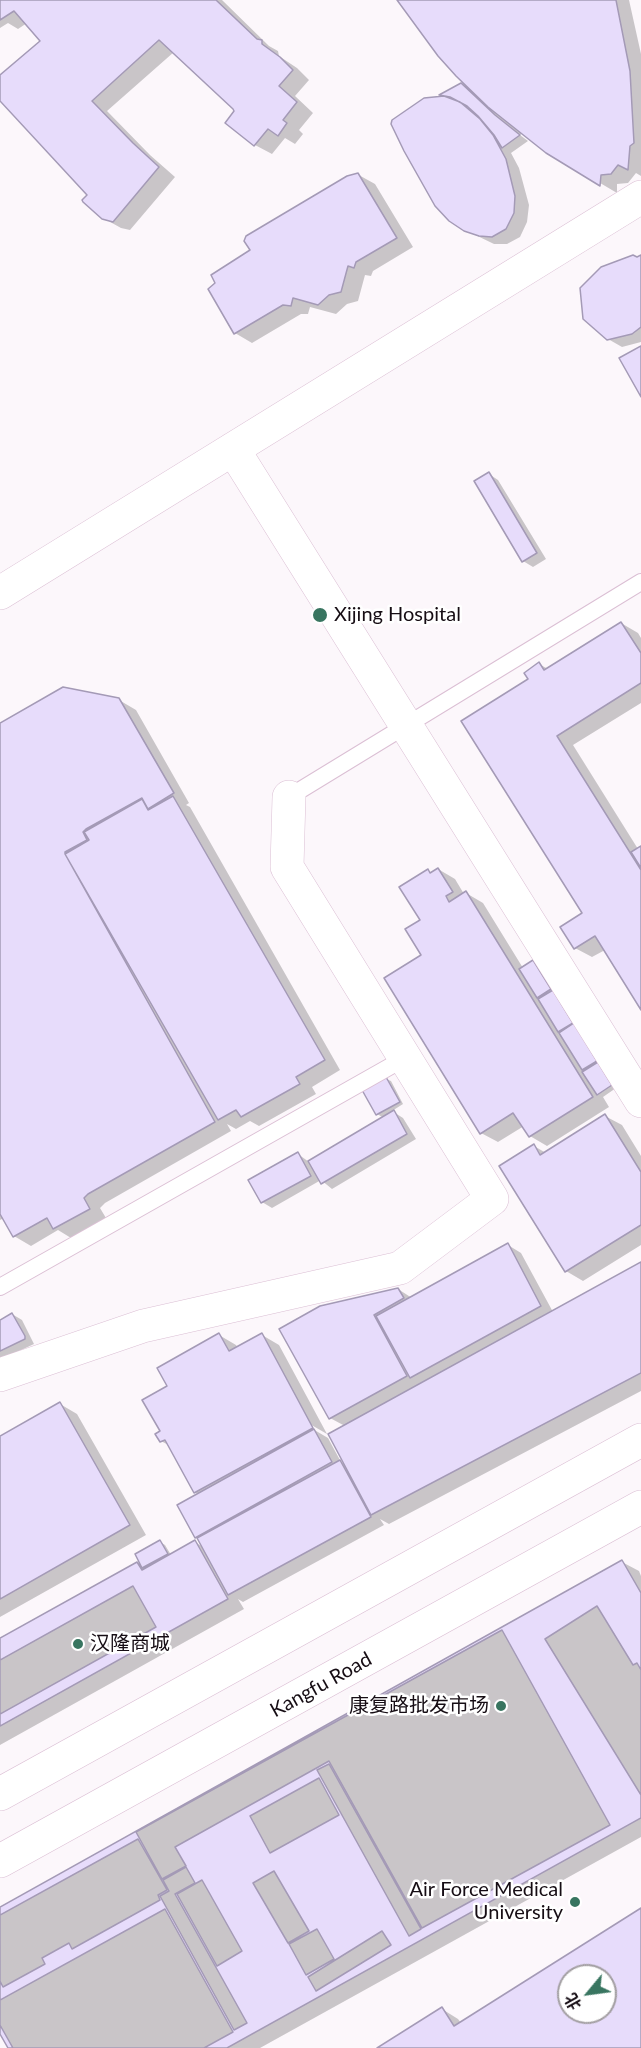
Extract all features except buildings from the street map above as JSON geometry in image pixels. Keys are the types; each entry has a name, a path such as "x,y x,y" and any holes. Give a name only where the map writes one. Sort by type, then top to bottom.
{"street":[{"path":"0,593 641,197"},
{"path":"233,449 641,1101"},
{"path":"0,1375 143,1326 399,1268 492,1199 286,867 289,797"},
{"path":"0,1794 641,1440"},
{"name":"Kangfu Road","path":"0,1861 641,1507"}],"lane":[{"path":"289,797 641,582"},
{"path":"0,1287 405,1058"}],"place":[{"name":"Xijing Hospital","path":"320,615"},
{"name":"汉隆商城","path":"78,1644"},
{"name":"康复路批发市场","path":"501,1706"},
{"name":"Air Force Medical University","path":"575,1902"}]}
